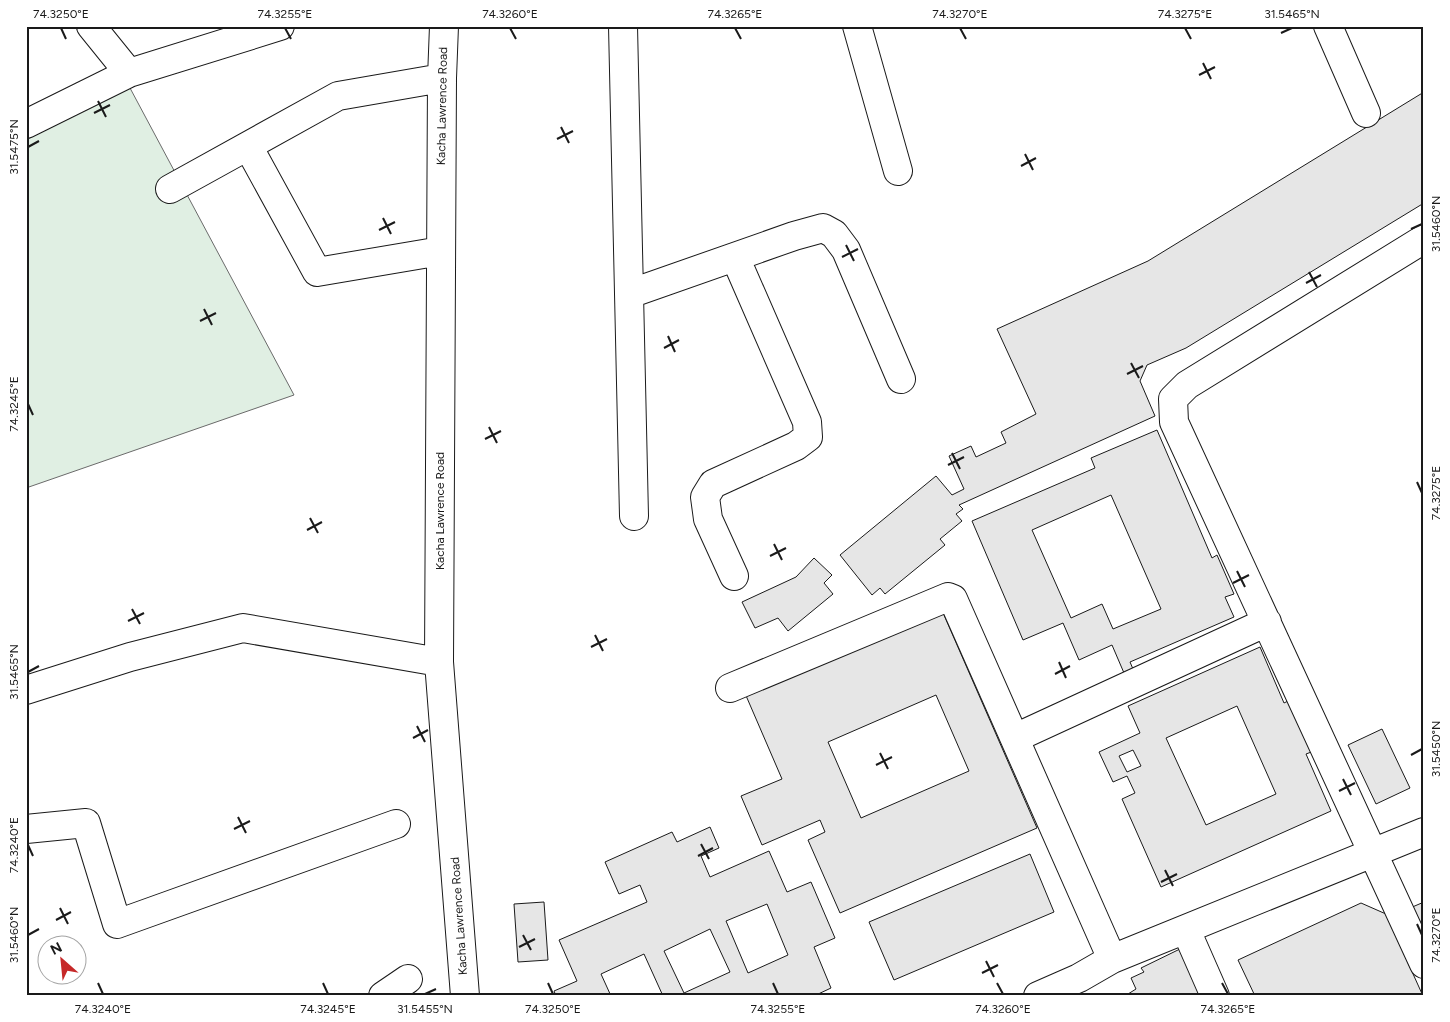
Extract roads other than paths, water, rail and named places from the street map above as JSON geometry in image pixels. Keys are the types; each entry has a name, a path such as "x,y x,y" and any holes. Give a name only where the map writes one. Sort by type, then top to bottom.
{"street":[{"path":"91,26 129,74"},
{"path":"26,124 129,74 280,26"},
{"name":"Kacha Lawrence Road","path":"444,26 442,78 440,662 465,996"},
{"path":"623,26 634,516"},
{"path":"857,26 898,171"},
{"path":"1328,26 1366,113"},
{"path":"170,188 338,96 442,78"},
{"path":"248,146 317,272 441,251"},
{"path":"629,294 794,236 823,228 834,234 846,250 901,379"},
{"path":"1424,239 1187,385 1173,399 1174,422 1424,964"},
{"path":"734,576 708,519 705,497 713,484 796,446 808,437 807,422 735,257"},
{"path":"730,688 948,597 956,602 1112,959"},
{"path":"1015,738 1267,622"},
{"path":"26,690 130,657 243,628 440,662"},
{"path":"26,829 86,823 117,924 396,824"},
{"path":"1038,996 1083,987 1112,959 1424,832"},
{"path":"1186,930 1215,996"},
{"path":"383,996 408,979"}]}
